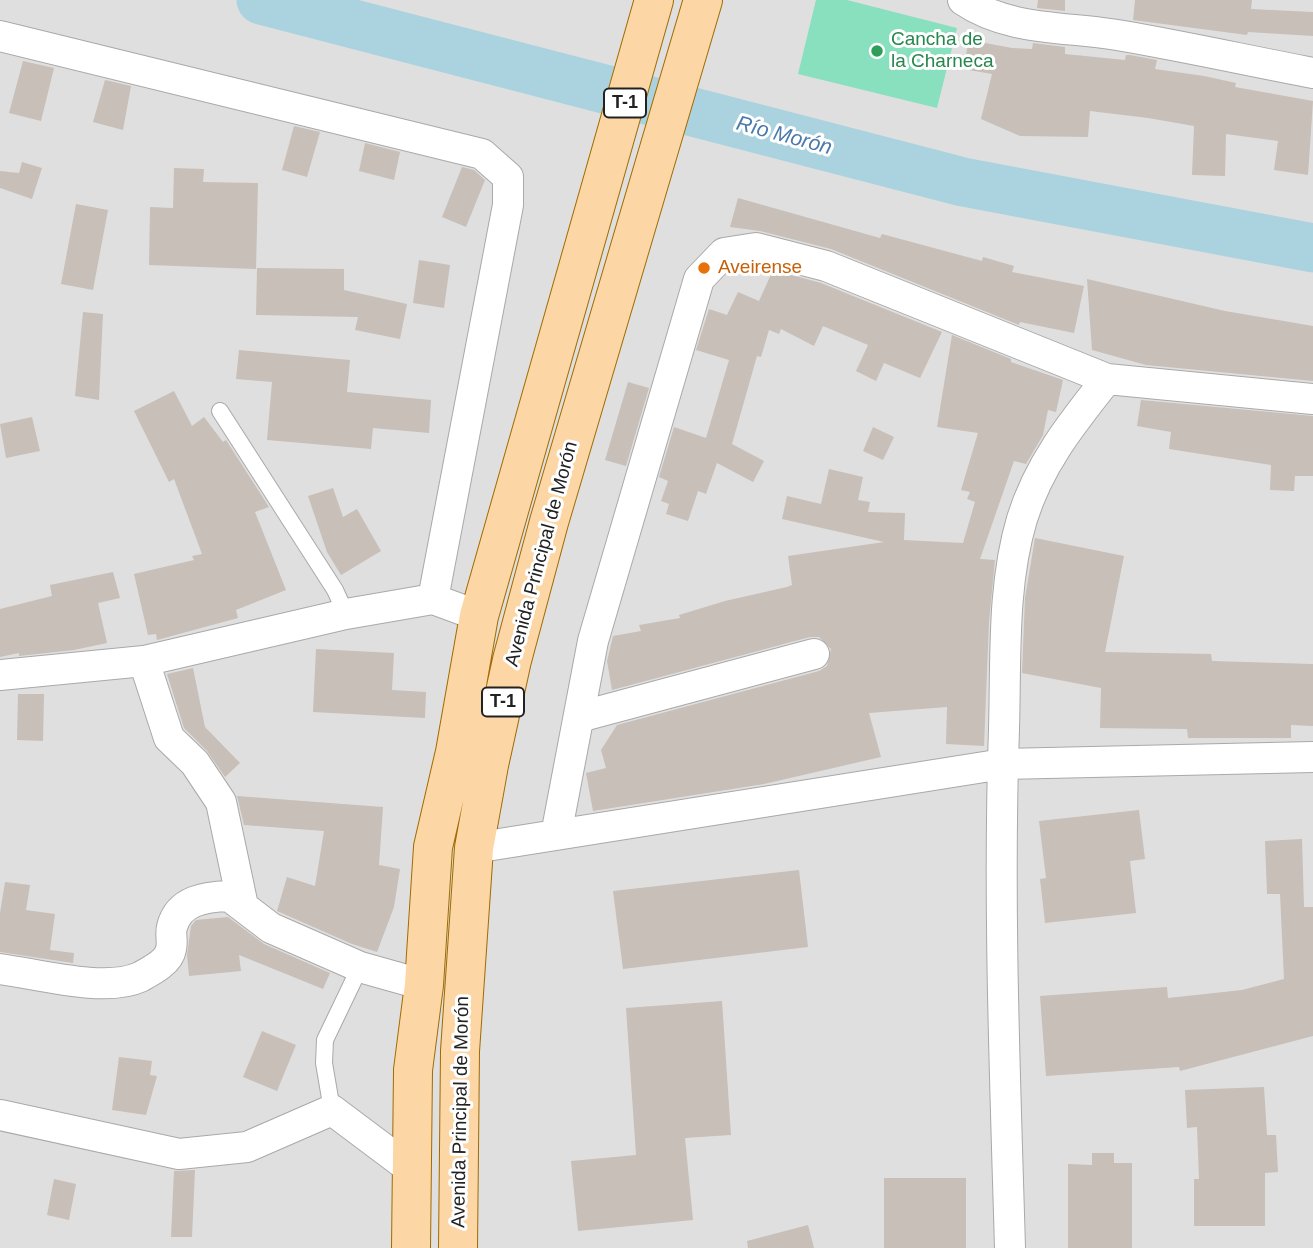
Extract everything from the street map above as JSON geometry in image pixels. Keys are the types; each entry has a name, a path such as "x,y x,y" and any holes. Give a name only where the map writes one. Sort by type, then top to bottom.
{"main road":[{"name":"Avenida Principal de Morón","path":"458,1248 460,1051 474,848 512,660 704,0"},
{"name":"Avenida Principal de Morón","path":"411,1248 413,1070 424,985 433,847 479,616 650,14"}],"street":[{"path":"963,0 979,11 1051,30 1120,35 1313,73"},
{"path":"0,36 482,154 508,177 508,205 433,599"},
{"path":"556,835 593,641 699,279 724,253 755,248 826,266 1107,379 1313,399"},
{"path":"1010,1248 1000,898 1008,585 1022,520 1036,481 1059,440 1107,379"},
{"path":"0,675 144,661 346,614 433,599 479,616"},
{"path":"579,717 814,654"},
{"path":"144,661 169,738 195,763 221,802 243,906"},
{"path":"474,848 1003,764 1313,757"},
{"path":"0,969 107,984 138,978 161,964 171,951 171,928 180,911 192,902 229,896 271,929 360,967 424,985"},
{"path":"0,1115 179,1154 247,1147 332,1110 412,1170"}],"lane":[{"path":"220,411 335,590 346,614"},
{"path":"332,1110 324,1063 325,1040 360,967"}],"shaded area":[{"path":"0,0 1313,0 1313,1248 0,1248"}],"green space":[{"name":"Cancha de la Charneca","path":"816,0 847,0 957,28 937,108 798,74"}],"building":[{"path":"1038,0 1065,0 1065,11 1037,8"},
{"path":"1135,0 1252,0 1251,9 1313,12 1313,36 1248,32 1247,35 1133,20"},
{"path":"969,40 1012,48 1032,49 1033,43 1065,47 1065,54 1125,60 1126,55 1130,55 1157,60 1155,69 1204,76 1236,83 1235,87 1313,101 1308,175 1274,170 1278,141 1226,134 1225,176 1192,175 1194,126 1148,118 1090,111 1088,137 1020,136 981,119 992,74 963,69"},
{"path":"23,61 54,68 41,121 9,113"},
{"path":"105,80 131,86 123,130 93,122"},
{"path":"294,126 320,132 307,177 282,170"},
{"path":"365,143 400,152 394,180 359,171"},
{"path":"22,162 42,168 32,199 0,188 0,171 19,173"},
{"path":"462,167 474,170 485,180 466,227 442,217"},
{"path":"174,168 204,169 203,182 258,183 256,269 149,265 150,207 173,208"},
{"path":"738,198 880,238 882,234 982,261 983,257 1014,266 1012,272 1084,286 1074,333 1020,322 1019,325 831,249 760,231 730,227"},
{"path":"76,204 108,210 93,290 61,284"},
{"path":"419,260 450,265 444,308 413,303"},
{"path":"257,268 344,269 344,290 407,304 400,339 355,330 358,317 256,315"},
{"path":"773,270 821,283 942,332 920,378 884,363 876,381 856,371 868,345 823,326 814,346 781,329 779,334 769,330 761,357 757,356 732,444 764,461 753,482 717,463 706,494 698,491 688,521 666,514 669,504 661,501 668,481 659,477 674,427 706,438 729,360 696,350 709,309 727,315 738,292 759,301"},
{"path":"1087,279 1225,311 1313,326 1313,381 1146,365 1092,350"},
{"path":"83,312 103,314 99,400 75,396"},
{"path":"952,335 1011,359 1011,362 1063,380 1056,412 1048,410 1043,435 1026,464 1014,461 980,559 995,560 989,622 984,746 946,744 947,707 869,713 881,757 764,784 593,811 586,773 606,768 601,750 617,725 819,671 827,666 831,649 819,637 810,637 612,690 607,661 613,636 641,631 639,625 680,618 679,615 725,601 792,585 788,556 884,542 782,519 787,496 821,504 829,469 863,477 858,500 870,502 868,512 905,513 904,540 963,543 975,502 967,499 970,492 961,490 978,433 937,427"},
{"path":"239,350 350,360 347,392 431,400 429,433 373,428 371,449 267,440 272,382 236,379"},
{"path":"628,382 649,388 626,466 605,460"},
{"path":"174,391 192,426 204,417 223,442 226,440 269,507 255,512 286,590 236,610 238,618 157,640 156,634 148,635 134,574 194,560 192,556 202,554 174,479 169,482 134,411"},
{"path":"1141,400 1313,416 1313,476 1295,476 1294,491 1270,490 1271,465 1169,449 1171,432 1137,426"},
{"path":"32,417 40,451 6,458 0,424"},
{"path":"873,427 894,437 883,460 863,451"},
{"path":"333,488 343,517 357,509 381,551 341,575 327,552 308,496"},
{"path":"1035,538 1124,556 1105,652 1211,654 1212,661 1313,664 1313,726 1291,725 1291,738 1188,738 1187,729 1100,728 1101,688 1022,673 1025,598"},
{"path":"113,572 120,598 98,603 107,643 74,650 19,656 19,653 0,657 0,609 52,596 50,585"},
{"path":"316,649 394,653 392,690 426,692 425,718 313,712"},
{"path":"193,668 205,727 240,763 225,777 207,751 184,728 167,674"},
{"path":"18,694 44,694 43,741 17,740"},
{"path":"237,796 383,807 379,865 400,869 394,907 377,952 277,911 287,877 315,886 324,831 244,825"},
{"path":"1139,810 1145,859 1130,861 1136,913 1045,923 1040,879 1046,878 1039,821"},
{"path":"1302,839 1304,907 1313,907 1313,1036 1180,1071 1179,1067 1046,1076 1040,996 1167,987 1168,998 1242,990 1284,979 1280,894 1267,894 1265,841"},
{"path":"799,870 808,947 623,969 613,891"},
{"path":"5,882 30,885 26,910 55,914 50,950 74,953 73,963 0,952 0,913"},
{"path":"228,917 264,944 330,973 323,989 239,955 241,971 189,976 187,955 191,926 196,920"},
{"path":"722,1001 731,1135 685,1138 693,1220 578,1231 571,1161 636,1155 626,1008"},
{"path":"262,1031 296,1045 277,1091 243,1077"},
{"path":"119,1057 152,1061 150,1075 157,1076 146,1115 112,1110"},
{"path":"1264,1087 1267,1135 1276,1135 1278,1172 1265,1173 1265,1226 1194,1226 1194,1179 1199,1179 1197,1127 1187,1128 1185,1090"},
{"path":"1092,1153 1114,1153 1114,1163 1132,1163 1132,1248 1068,1248 1068,1164 1092,1165"},
{"path":"195,1170 192,1237 171,1237 174,1171"},
{"path":"884,1178 966,1178 966,1248 884,1248"},
{"path":"54,1179 76,1184 69,1220 47,1215"},
{"path":"808,1225 814,1248 748,1248 747,1241"}],"waterway":[{"name":"Río Morón","path":"261,0 963,182 1313,248"}],"place":[{"name":"Cancha de la Charneca","path":"877,51"},
{"name":"Aveirense","path":"704,268"}]}
